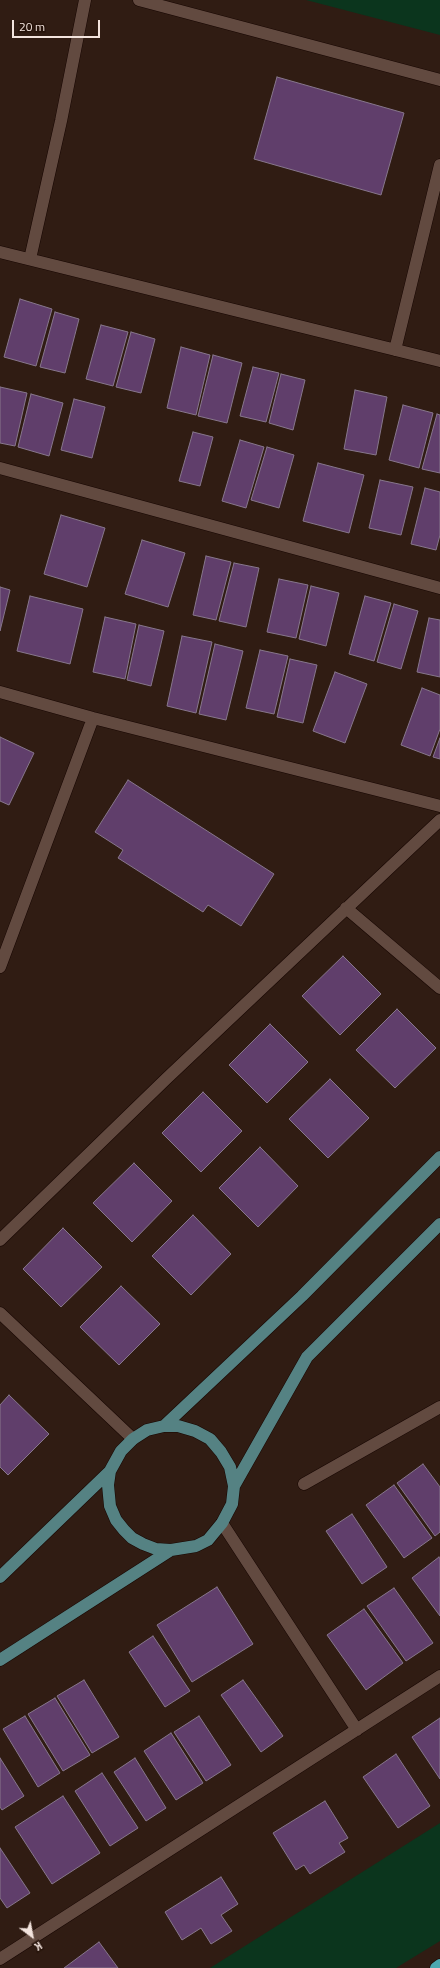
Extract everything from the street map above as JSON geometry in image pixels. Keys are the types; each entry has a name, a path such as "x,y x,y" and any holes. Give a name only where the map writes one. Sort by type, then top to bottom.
{"highway":[{"path":"436,1968 440,1965"}],"main road":[{"path":"164,1426 302,1296 440,1157"},
{"path":"234,1486 307,1357 440,1224"},
{"path":"0,1577 110,1471 121,1451 133,1439 147,1430 164,1426 178,1426 195,1431 210,1439 221,1452 230,1467 234,1486 232,1504 222,1524 208,1540 196,1546 171,1550 156,1548 143,1544 132,1538 116,1520 110,1506 108,1485 110,1471"},
{"path":"0,1660 171,1550"}],"street":[{"path":"30,259 61,121 85,0"},
{"path":"139,0 440,80"},
{"path":"395,350 440,165"},
{"path":"0,252 440,361"},
{"path":"0,468 440,588"},
{"path":"0,692 93,718 440,806"},
{"path":"0,966 93,718"},
{"path":"0,1240 346,908 440,820"},
{"path":"346,908 440,988"},
{"path":"0,1313 133,1439"},
{"path":"304,1484 440,1406"},
{"path":"222,1524 357,1730"},
{"path":"0,1959 440,1676"}],"green space":[{"path":"306,0 440,0 440,35"},
{"path":"440,1823 440,1941 396,1968 210,1968"}],"building":[{"path":"277,77 404,113 381,195 254,159"},
{"path":"20,299 52,309 36,366 4,357"},
{"path":"55,312 79,319 65,373 40,367"},
{"path":"101,325 128,332 113,386 86,379"},
{"path":"131,332 155,339 141,393 116,387"},
{"path":"181,347 210,355 196,415 167,408"},
{"path":"213,355 242,363 227,423 198,416"},
{"path":"253,367 279,373 266,422 240,416"},
{"path":"281,374 305,380 293,430 269,423"},
{"path":"0,387 27,393 15,446 0,443"},
{"path":"355,390 387,397 376,455 344,449"},
{"path":"31,394 63,403 49,456 18,447"},
{"path":"74,399 105,407 92,458 61,450"},
{"path":"403,405 433,413 419,468 389,460"},
{"path":"437,414 440,415 440,473 422,469"},
{"path":"193,432 213,437 200,486 179,481"},
{"path":"240,440 264,447 246,508 222,501"},
{"path":"267,447 294,455 279,508 251,500"},
{"path":"318,463 364,475 349,533 303,521"},
{"path":"380,480 413,487 401,535 369,528"},
{"path":"425,488 440,492 440,535 436,550 411,544"},
{"path":"61,515 105,528 87,587 44,574"},
{"path":"142,540 185,553 168,607 125,594"},
{"path":"206,556 231,562 216,620 193,615"},
{"path":"234,563 259,568 246,627 219,621"},
{"path":"279,579 308,585 296,638 267,632"},
{"path":"311,586 339,593 326,646 299,639"},
{"path":"0,587 10,590 0,631"},
{"path":"30,596 83,609 70,664 17,651"},
{"path":"365,596 391,603 374,661 349,654"},
{"path":"394,604 418,611 401,669 377,662"},
{"path":"105,617 136,624 125,679 93,672"},
{"path":"429,618 440,620 440,677 417,672"},
{"path":"139,625 164,631 151,686 127,680"},
{"path":"182,636 212,642 196,713 167,706"},
{"path":"215,644 243,651 226,720 199,714"},
{"path":"260,650 288,656 274,714 246,708"},
{"path":"290,659 317,665 303,723 277,717"},
{"path":"335,672 367,684 345,743 313,731"},
{"path":"422,688 440,695 440,729 430,756 401,745"},
{"path":"0,737 34,753 9,805 0,801"},
{"path":"440,738 440,759 433,757"},
{"path":"128,780 274,874 241,926 208,905 203,912 118,858 123,850 95,832"},
{"path":"343,956 381,994 340,1035 302,996"},
{"path":"397,1009 436,1048 395,1088 356,1050"},
{"path":"270,1024 308,1062 267,1103 229,1065"},
{"path":"330,1079 369,1118 328,1158 289,1119"},
{"path":"203,1092 242,1131 201,1172 162,1133"},
{"path":"260,1147 298,1186 258,1227 219,1188"},
{"path":"134,1163 172,1201 132,1242 93,1203"},
{"path":"193,1215 231,1254 191,1295 152,1256"},
{"path":"63,1228 102,1267 61,1307 23,1269"},
{"path":"121,1286 160,1324 119,1365 80,1327"},
{"path":"9,1395 49,1434 8,1475 0,1467 0,1405"},
{"path":"423,1464 440,1487 440,1532 435,1536 397,1483"},
{"path":"394,1485 432,1538 404,1558 366,1505"},
{"path":"352,1514 387,1567 362,1584 326,1531"},
{"path":"439,1557 440,1559 440,1616 412,1578"},
{"path":"217,1587 253,1644 192,1682 157,1625"},
{"path":"394,1588 433,1643 406,1661 367,1606"},
{"path":"364,1609 403,1663 366,1690 327,1635"},
{"path":"153,1636 190,1691 165,1707 129,1652"},
{"path":"84,1680 119,1737 92,1753 57,1696"},
{"path":"243,1680 283,1736 261,1752 221,1695"},
{"path":"55,1698 90,1755 63,1771 28,1714"},
{"path":"25,1716 60,1773 38,1787 3,1729"},
{"path":"199,1716 231,1765 206,1781 174,1732"},
{"path":"440,1718 440,1779 412,1737"},
{"path":"171,1733 203,1783 176,1800 144,1751"},
{"path":"396,1754 430,1806 398,1828 363,1777"},
{"path":"0,1758 24,1796 2,1810 0,1807"},
{"path":"135,1758 166,1808 146,1821 114,1772"},
{"path":"102,1773 138,1828 110,1846 75,1791"},
{"path":"63,1796 100,1853 52,1884 15,1827"},
{"path":"325,1801 348,1838 339,1843 345,1852 310,1874 304,1865 296,1870 273,1833"},
{"path":"0,1848 30,1893 7,1908 0,1898"},
{"path":"221,1877 238,1904 221,1915 232,1931 211,1944 201,1928 182,1940 165,1912"},
{"path":"99,1942 118,1968 64,1968"}]}
